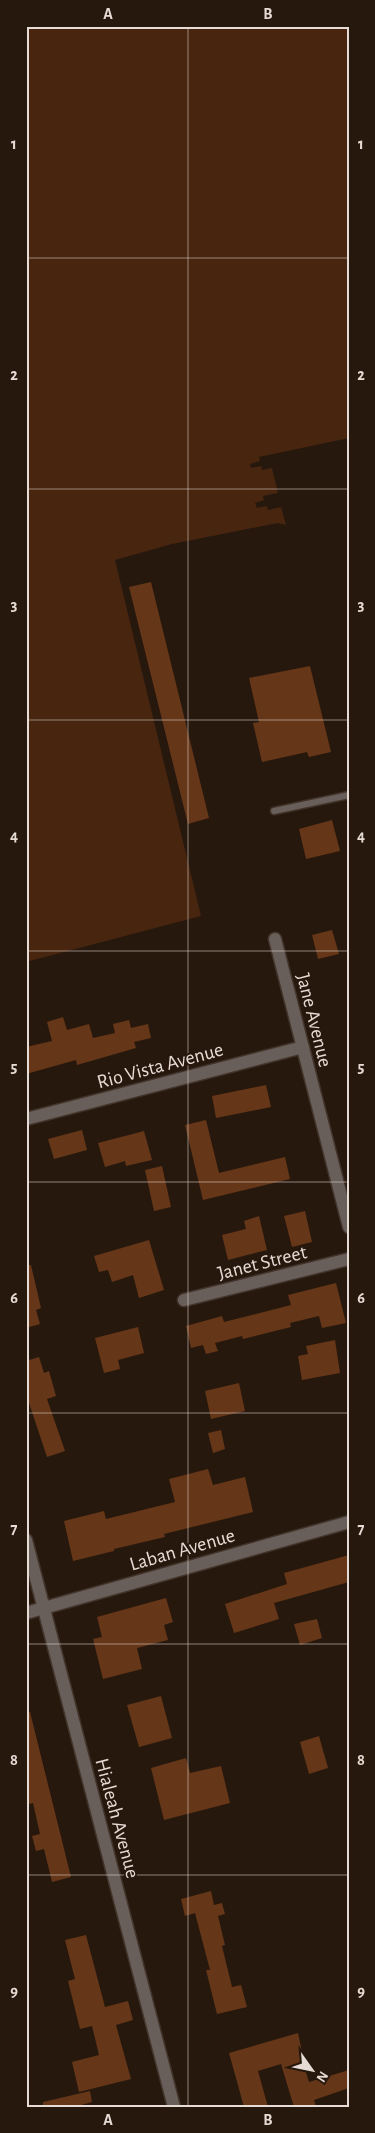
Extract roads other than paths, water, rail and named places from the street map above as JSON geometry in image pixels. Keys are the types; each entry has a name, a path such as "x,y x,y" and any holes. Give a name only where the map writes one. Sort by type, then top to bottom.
{"street":[{"name":"Jane Avenue","path":"275,939 349,1227"},
{"name":"Rio Vista Avenue","path":"26,1119 303,1047"},
{"name":"Janet Street","path":"184,1300 349,1259"},
{"name":"Laban Avenue","path":"26,1613 349,1522"},
{"name":"Hialeah Avenue","path":"26,1540 174,2107"}],"lane":[{"path":"274,811 349,795"}]}
